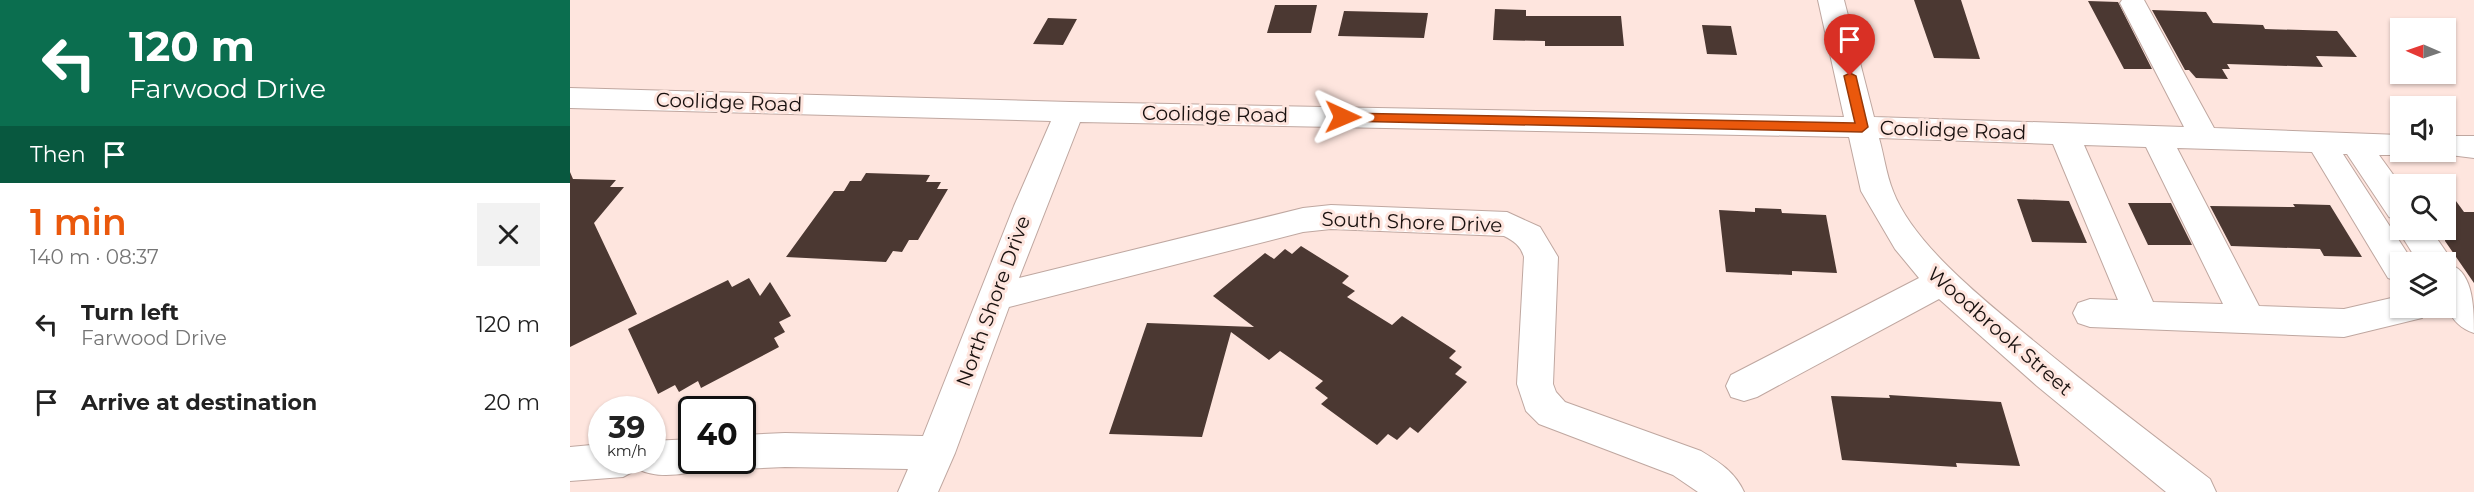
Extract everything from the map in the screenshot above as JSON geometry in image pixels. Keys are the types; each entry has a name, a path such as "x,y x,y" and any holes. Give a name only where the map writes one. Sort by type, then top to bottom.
{"street":[{"name":"Woodbrook Street","path":"1831,0 1877,191 1888,214 1920,259 1940,282 2093,412 2196,492"},
{"path":"2133,3 2204,138"},
{"name":"Coolidge Road","path":"570,98 1070,112 1862,127 2390,145"},
{"name":"North Shore Drive","path":"918,492 936,453 1024,215 1070,112"},
{"path":"2064,134 2142,316"},
{"path":"2156,136 2249,321"},
{"path":"2321,143 2390,253"},
{"path":"2356,144 2390,194"},
{"path":"2456,146 2474,147"},
{"name":"South Shore Drive","path":"995,297 1303,220 1331,217 1507,224 1525,230 1536,242 1541,257 1535,384 1539,400 1552,413 1687,463 1707,475 1724,492"},
{"path":"1744,386 1940,282"},
{"path":"2456,292 2474,319"},
{"path":"2090,313 2344,323 2390,313"},
{"path":"756,451 936,453"},
{"path":"570,464 588,463"}],"building":[{"path":"1914,0 1961,0 1980,59 1934,58"},
{"path":"2088,1 2118,2 2152,69 2124,69"},
{"path":"1275,5 1317,5 1311,33 1267,33"},
{"path":"1495,9 1526,10 1526,16 1621,16 1624,46 1545,46 1545,41 1493,40"},
{"path":"2152,10 2206,12 2213,23 2263,25 2265,29 2337,31 2357,57 2316,56 2323,67 2227,64 2230,69 2222,69 2228,79 2196,78 2189,70 2185,70"},
{"path":"1344,11 1428,13 1424,38 1338,36"},
{"path":"1048,18 1077,19 1063,45 1033,44"},
{"path":"1702,25 1731,26 1737,55 1707,54"},
{"path":"570,172 573,179 616,180 610,187 624,187 594,223 637,314 570,347"},
{"path":"866,173 930,175 926,182 941,182 937,189 948,189 918,240 909,240 902,252 893,251 886,262 786,257 834,191 844,191 850,181 861,181"},
{"path":"2017,199 2069,201 2087,243 2032,242"},
{"path":"2456,201 2464,212 2474,212 2474,283 2456,257 2456,252 2453,252 2445,241 2456,240"},
{"path":"2128,203 2171,203 2192,245 2148,245"},
{"path":"2293,204 2330,205 2362,257 2324,256 2320,249 2231,246 2210,206 2295,207"},
{"path":"1755,208 1781,209 1782,213 1826,215 1837,273 1792,271 1792,275 1726,272 1719,210 1755,212"},
{"path":"1301,246 1349,276 1342,283 1355,291 1347,297 1392,325 1402,316 1456,351 1449,358 1462,367 1455,374 1467,382 1418,433 1410,427 1397,440 1388,434 1377,445 1321,404 1328,398 1315,388 1323,381 1280,351 1269,360 1231,332 1202,437 1109,434 1147,323 1254,327 1213,296 1265,253 1274,259 1285,249 1292,254"},
{"path":"749,278 760,296 770,282 791,316 779,322 785,332 774,338 779,347 701,388 698,381 679,392 675,385 658,394 628,329 728,280 732,287"},
{"path":"1889,395 2001,402 2020,466 1956,463 1957,467 1842,460 1831,396 1890,398"}],"route":[{"path":"1343,117 1862,127 1850,76"}]}
